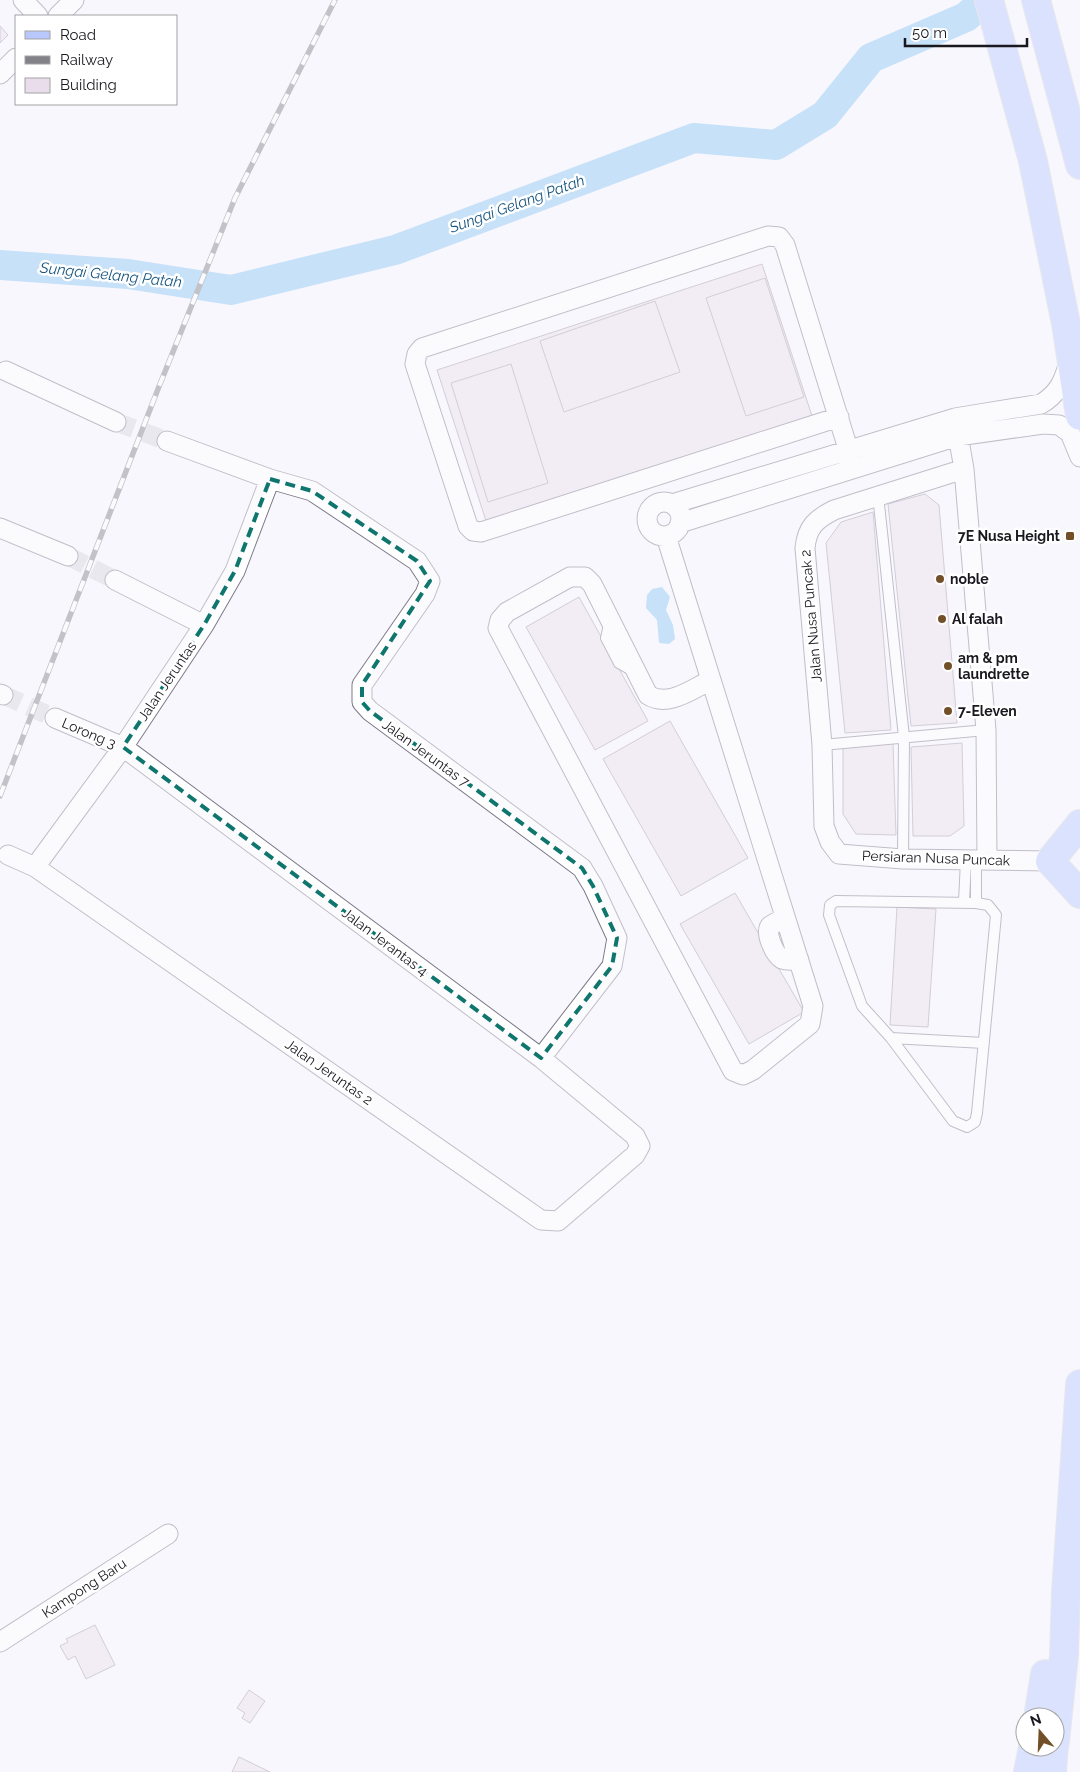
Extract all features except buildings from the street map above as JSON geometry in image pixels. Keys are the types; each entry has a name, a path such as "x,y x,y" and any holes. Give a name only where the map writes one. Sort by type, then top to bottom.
{"main road":[{"path":"1036,0 1080,165"},
{"path":"992,8 1033,161 1066,324 1080,416"},
{"path":"1080,824 1050,861 1080,894"},
{"path":"1059,1707 1064,1654 1066,1591 1080,1384"},
{"path":"1040,1707 1072,1519"},
{"path":"1028,1772 1031,1757"},
{"path":"1052,1772 1053,1757"}],"street":[{"path":"23,0 37,15"},
{"path":"59,15 74,0"},
{"path":"0,74 15,59"},
{"path":"839,417 481,532 473,531 468,526 415,364 417,354 422,348 768,236 779,238 785,245 839,417 854,468"},
{"path":"672,504 680,515 680,523 676,530 666,536 660,536 650,530 647,525 647,513 650,508 661,502 672,504 848,450 956,427 1041,404 1053,397 1065,380 1070,356"},
{"path":"6,371 116,422"},
{"path":"680,523 854,468 956,427 1059,425 1070,433 1080,457"},
{"path":"956,427 964,469 986,730 976,860"},
{"path":"168,441 270,479"},
{"name":"Jalan Nusa Puncak 2","path":"830,842 824,826 822,745 805,548 806,534 817,518 834,510 964,469"},
{"name":"Jalan Jeruntas","path":"35,866 123,747 204,626 235,571 270,479"},
{"name":"Jalan Jeruntas 7","path":"270,479 312,491 417,561 430,581 425,594 362,685 362,702 370,712 582,868 617,938 612,966 541,1058"},
{"path":"0,528 68,556"},
{"path":"666,536 786,917 770,926 768,934 778,956 786,960 799,960 813,1006 810,1024 753,1070 743,1075 733,1071 498,628 500,620 507,612 570,577 585,577 592,584 648,695 656,700 666,701 711,680"},
{"path":"114,580 204,626"},
{"name":"Lorong 3","path":"55,718 123,747"},
{"name":"Jalan Jerantas 4","path":"123,747 541,1058 635,1136 640,1146"},
{"name":"Persiaran Nusa Puncak","path":"830,842 839,854 903,859 1050,861"},
{"name":"Jalan Jeruntas 2","path":"8,855 35,866 541,1220 558,1221 635,1155 640,1146"},
{"name":"Kampong Baru","path":"0,1642 168,1534"}],"lane":[{"path":"878,495 904,738 903,859"},
{"path":"822,745 986,730"},
{"path":"964,902 976,860"},
{"path":"976,860 976,903"},
{"path":"836,901 964,902 988,905 996,915 977,1113 975,1122 967,1127 953,1121 891,1038 862,1006 829,915 830,904 836,901"},
{"path":"891,1038 984,1042"}],"highlighted area":[{"path":"270,479 312,491 417,561 430,581 362,685 362,702 370,711 582,868 593,886 617,938 612,966 541,1058 123,747 204,625 235,571"}],"water":[{"path":"662,587 670,597 666,610 673,625 675,639 669,644 659,643 657,620 646,608 647,595 652,589"}],"waterway":[{"name":"Sungai Gelang Patah","path":"0,265 128,274 231,290 395,250 694,138 776,145 825,115 871,58 966,17 985,0"}],"tunnel":[{"path":"116,422 167,441"},
{"path":"68,556 115,580"},
{"path":"3,695 55,718"}],"railway":[{"path":"0,796 158,389 235,198 335,0"}],"place":[{"name":"7E Nusa Height","path":"1070,536"},
{"name":"noble","path":"940,579"},
{"name":"Al falah","path":"942,619"},
{"name":"am & pm laundrette","path":"948,666"},
{"name":"7-Eleven","path":"948,711"}]}
